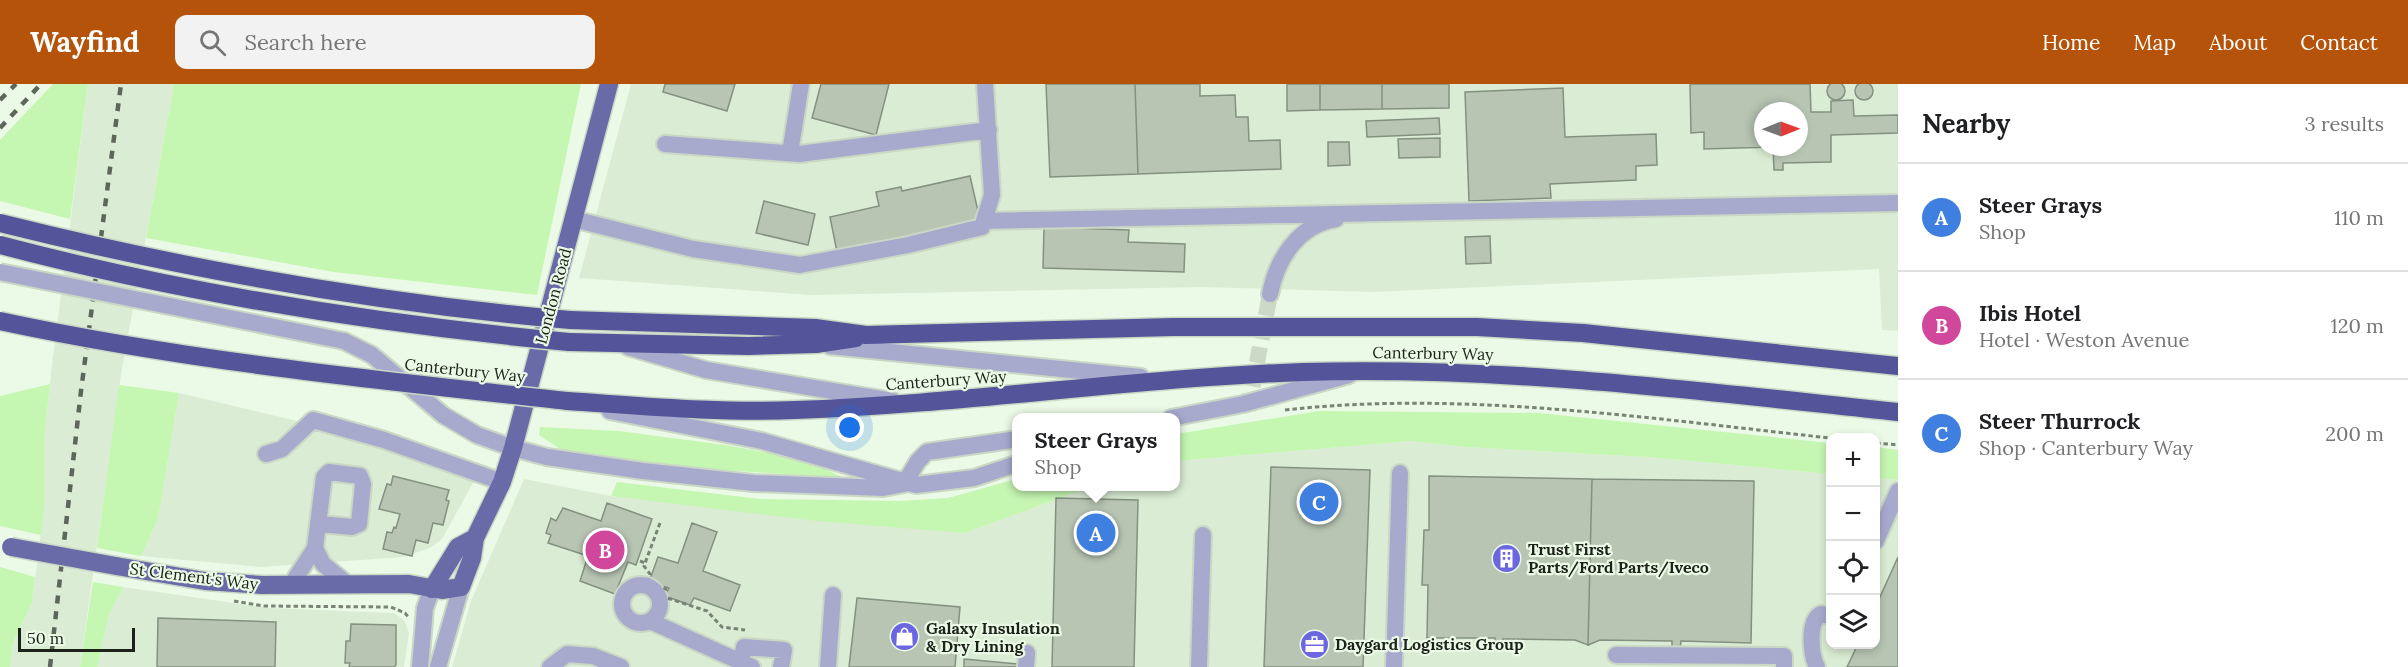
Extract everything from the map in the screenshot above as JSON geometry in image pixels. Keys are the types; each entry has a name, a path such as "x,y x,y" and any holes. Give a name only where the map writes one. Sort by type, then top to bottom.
{"highway":[{"name":"Canterbury Way","path":"0,223 201,269 281,284 402,302 570,320 815,328 866,335"},
{"name":"Canterbury Way","path":"0,245 163,282 280,304 411,324 569,342 816,344 866,335 1184,327 1477,327 1583,333 1898,366"},
{"name":"Canterbury Way","path":"0,321 277,366 567,401 707,410 793,410 909,403 1172,380 1364,371 1592,379 1898,412"}],"main road":[{"name":"London Road","path":"461,587 472,558 475,538 502,482 513,448 609,84"},
{"name":"London Road","path":"432,589 458,547 475,538"},
{"name":"St Clement's Way","path":"6,545 205,581 291,585 409,584 442,591 461,587"}],"street":[{"path":"790,153 801,84"},
{"path":"573,219 693,249 800,265 908,245 982,226 992,195 986,84"},
{"path":"665,144 790,153 989,130"},
{"path":"984,221 1898,203"},
{"path":"1270,294 1279,263 1290,246 1305,232 1324,221 1373,213"},
{"path":"0,272 344,341 372,355 443,415 477,435 547,457 753,483 874,488 954,482 1012,465"},
{"path":"616,343 706,370 909,403"},
{"path":"816,344 1172,380"},
{"path":"1180,415 1243,404 1364,371"},
{"path":"567,401 798,450 904,484"},
{"path":"266,454 282,450 313,420 384,440 502,482"},
{"path":"904,484 918,460 927,452 1011,440"},
{"path":"1394,667 1400,473"},
{"path":"1880,530 1898,491"},
{"path":"291,585 315,548 320,524"},
{"path":"1199,667 1203,535"},
{"path":"315,548 323,564 346,583"},
{"path":"650,621 659,612 660,606 656,593 647,584 633,587 628,590 622,602 622,608 632,622 650,621 753,667"},
{"name":"London Road","path":"438,667 461,587"},
{"name":"London Road","path":"420,667 425,608 432,589"},
{"path":"828,667 833,595"},
{"path":"1817,667 1812,645 1815,620 1821,614 1826,615"},
{"path":"736,660 743,654 744,647 782,659"},
{"path":"550,667 567,654 593,656 621,667"},
{"path":"1616,655 1784,656 1784,667"}],"path":[{"path":"1283,410 1365,405 1521,408 1826,438"},
{"path":"1880,443 1898,445"},
{"path":"660,523 644,566 650,574 647,584 666,589 664,597 707,611 722,627 745,630"},
{"path":"640,561 645,563"}],"shaded area":[{"path":"88,84 174,84 121,374 80,667 10,667 13,643 32,603 44,508 44,441 52,365"},
{"path":"631,84 1898,84 1898,331 1882,330 1879,269 1373,292 1203,287 811,295 579,278"},
{"path":"179,393 483,465 442,539 430,548 403,557 261,567 141,556 158,519"},
{"path":"1411,441 1466,447 1648,457 1826,474 1826,649 1880,649 1880,478 1898,480 1898,667 452,667 471,601 524,479 611,496 965,533 1079,491 1180,491 1180,461"},
{"path":"123,587 269,608 394,613 404,620 409,633 404,667 97,667 109,615"}],"green space":[{"path":"53,84 88,84 70,219 0,201 0,140"},
{"path":"174,84 581,84 537,295 334,272 146,238"},
{"path":"50,384 44,441 44,508 41,535 0,526 0,396"},
{"path":"119,385 179,393 158,519 141,556 97,548"},
{"path":"1319,411 1538,413 1826,443 1826,474 1648,457 1466,447 1411,441 1180,461 1180,433"},
{"path":"540,427 619,431 725,445 804,459 844,478 648,465 563,451 539,435"},
{"path":"1880,448 1898,450 1898,480 1880,478"},
{"path":"1012,480 1012,491 1079,491 965,533 817,521 611,496 617,482 760,499 898,501 948,498"},
{"path":"0,567 35,577 32,603 13,643 10,667 0,667"},
{"path":"93,582 123,587 109,615 97,667 80,667"}],"building":[{"path":"1832,82 1840,82 1845,87 1843,98 1832,100 1827,95 1827,87"},
{"path":"1860,82 1868,82 1873,87 1871,98 1860,100 1855,95 1855,87"},
{"path":"665,84 735,84 727,111 663,92"},
{"path":"821,84 889,84 876,135 812,118"},
{"path":"1046,84 1135,84 1138,174 1050,177"},
{"path":"1135,84 1200,84 1200,96 1235,95 1236,117 1248,117 1249,141 1280,140 1281,169 1138,174"},
{"path":"1287,84 1320,84 1320,110 1287,111"},
{"path":"1320,84 1382,84 1382,109 1320,110"},
{"path":"1382,84 1449,84 1449,108 1382,109"},
{"path":"1690,84 1810,84 1811,112 1831,112 1831,101 1853,100 1854,116 1898,115 1898,133 1831,135 1831,162 1783,163 1783,170 1774,170 1773,156 1808,156 1808,102 1754,102 1754,148 1704,149 1704,132 1691,133"},
{"path":"1563,88 1565,137 1656,134 1657,165 1636,166 1636,180 1550,184 1551,198 1469,201 1465,92"},
{"path":"1439,118 1440,134 1367,137 1366,121"},
{"path":"1440,138 1440,157 1399,158 1398,139"},
{"path":"1328,142 1349,142 1350,165 1328,166"},
{"path":"970,176 980,220 837,252 830,217 879,206 876,192 901,187 902,191"},
{"path":"764,201 815,214 808,245 756,233"},
{"path":"1044,227 1129,230 1128,242 1185,244 1184,272 1043,268"},
{"path":"1490,236 1491,263 1466,264 1465,237"},
{"path":"1271,467 1370,470 1363,667 1264,667"},
{"path":"393,476 449,490 446,500 449,501 443,525 433,523 428,543 416,540 412,556 383,549 387,532 392,533 394,527 396,528 400,514 379,509 387,484 391,485"},
{"name":"Trust First Parts/Ford Parts/Iveco","path":"1429,476 1592,479 1588,645 1575,640 1503,639 1503,648 1495,648 1495,638 1427,638 1428,585 1422,585 1424,530 1429,530"},
{"path":"1592,479 1754,481 1751,643 1681,641 1680,650 1672,650 1672,641 1600,640 1588,645"},
{"path":"1056,498 1138,500 1134,667 1052,667"},
{"path":"607,503 652,519 636,565 628,562 615,594 580,581 588,556 548,543 551,535 546,533 551,518 556,521 563,508 601,521"},
{"path":"692,523 717,532 703,571 740,585 730,611 694,598 690,605 665,596 669,588 649,582 658,557 678,563"},
{"path":"1898,557 1898,667 1847,667 1856,649 1880,649 1880,597"},
{"name":"Galaxy Insulation & Dry Lining","path":"857,598 960,607 955,667 849,667"},
{"path":"158,618 276,622 275,667 157,667"},
{"path":"351,624 396,625 396,665 394,667 349,667 350,663 345,663 346,641 350,641"},
{"path":"964,659 1019,664 1019,667 964,667"}],"tunnel":[{"path":"1248,410 1270,294"}],"railway":[{"path":"0,100 16,84"},
{"path":"0,128 41,84"},
{"path":"50,667 81,391 121,84"}],"place":[{"name":"Steer Thurrock","path":"1319,502"},
{"name":"Steer Grays","path":"1096,533"},
{"name":"Ibis Hotel","path":"605,550"},
{"name":"Trust First Parts/Ford Parts/Iveco","path":"1507,558"},
{"name":"Galaxy Insulation & Dry Lining","path":"905,637"},
{"name":"Daygard Logistics Group","path":"1314,644"}]}
